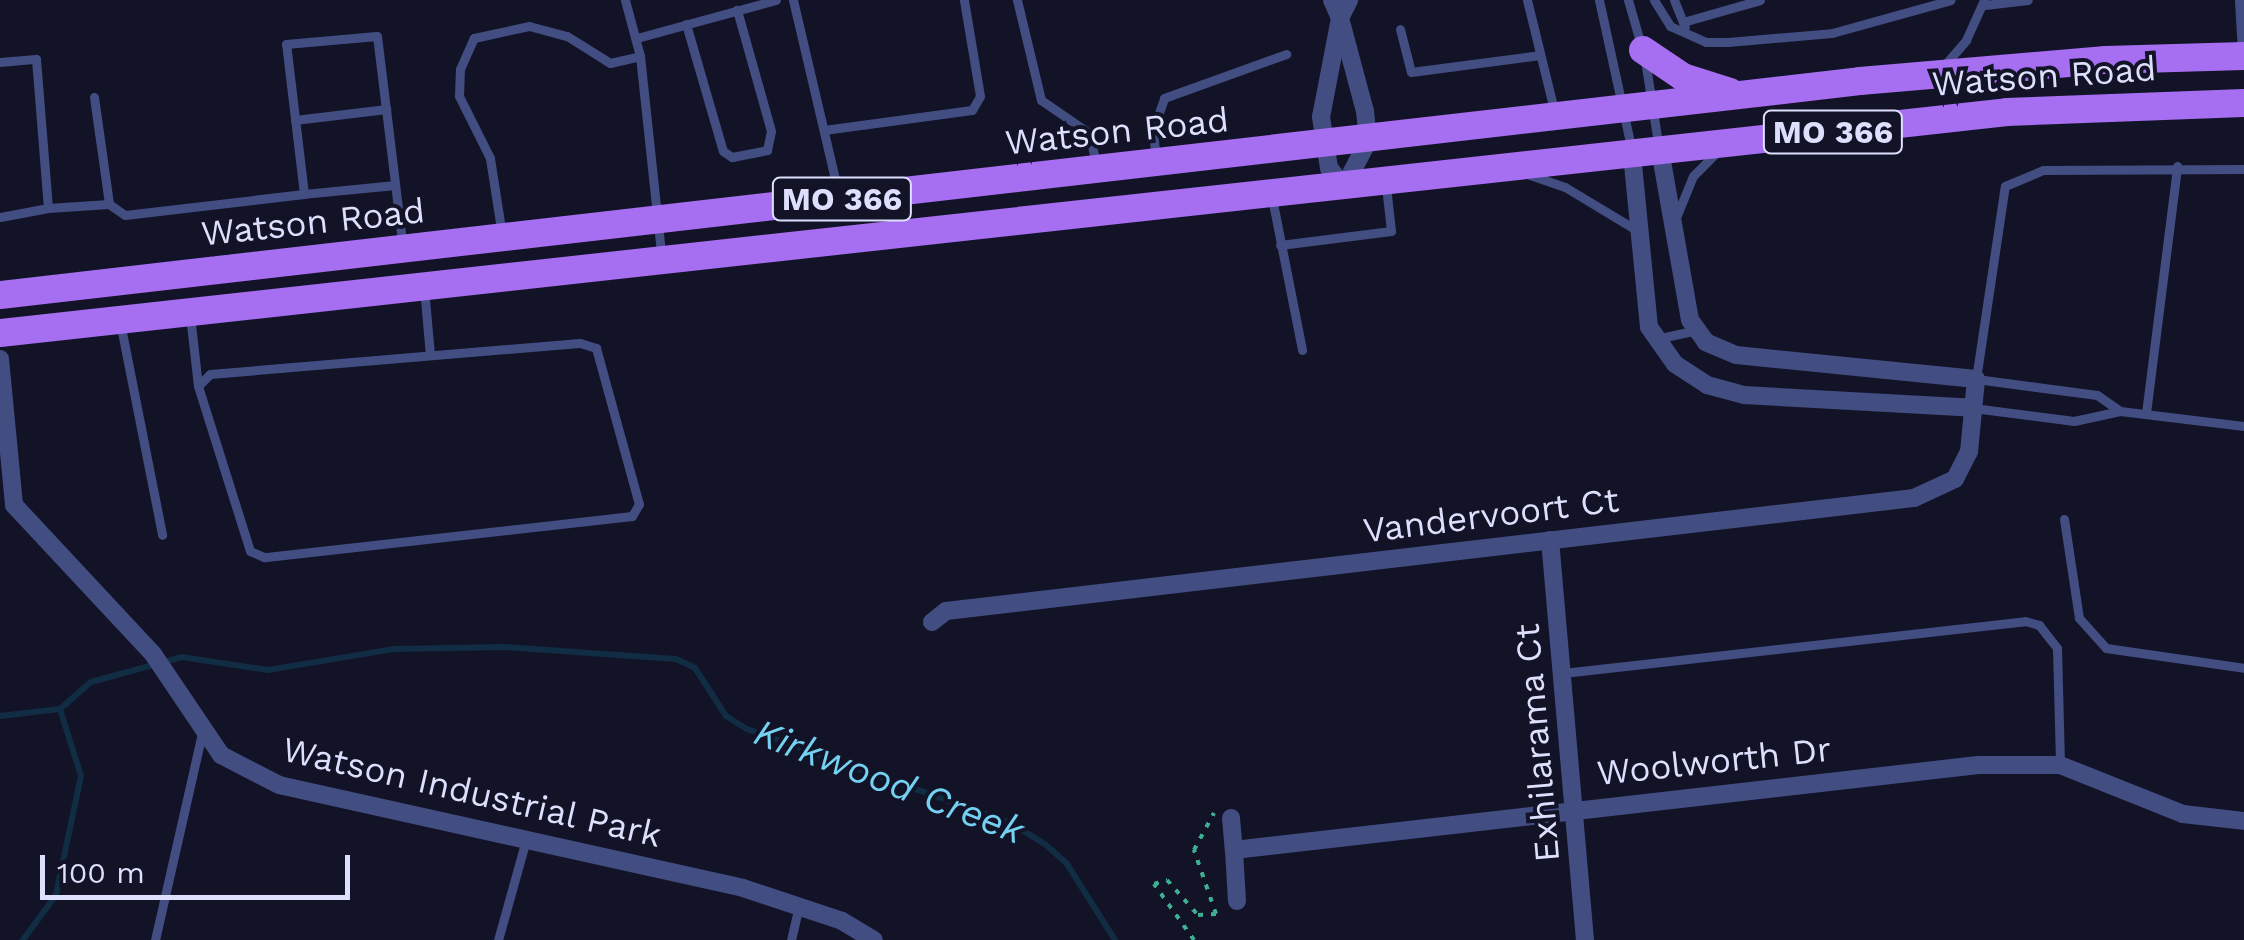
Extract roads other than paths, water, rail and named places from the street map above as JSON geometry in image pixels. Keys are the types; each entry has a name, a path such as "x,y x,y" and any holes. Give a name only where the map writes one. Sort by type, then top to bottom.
{"main road":[{"path":"1643,50 1683,77 1741,95"},
{"name":"Watson Road","path":"0,295 1936,74 2243,56"},
{"name":"Watson Road","path":"0,333 2007,112 2244,103"}],"street":[{"path":"1336,9 1368,141 1344,188 1328,168 1321,117 1336,9 1349,0"},
{"path":"1646,152 1673,227 1690,320 1697,330 1736,356 1976,379"},
{"path":"1646,152 1638,231 1654,339 1675,364 1707,385 1744,396 1973,408"},
{"name":"Watson Industrial Park","path":"0,359 14,505 152,654 221,755 279,785 800,906 874,940"},
{"name":"Vandervoort Ct","path":"932,622 946,611 1914,498 1955,479 1969,452 1976,379"},
{"name":"Exhilarama Ct","path":"1550,540 1576,809 1584,940"},
{"name":"Woolworth Dr","path":"1234,850 1978,765 2060,765 2183,814 2244,821"},
{"path":"1231,818 1236,901"}],"lane":[{"path":"625,0 640,56 662,260"},
{"path":"637,38 776,0"},
{"path":"793,0 840,200"},
{"path":"824,130 972,110 980,96 964,0"},
{"path":"1017,0 1041,100 1089,133 1097,170"},
{"path":"1526,0 1556,118"},
{"path":"1599,0 1625,110 1646,152"},
{"path":"1628,0 1654,106 1646,152"},
{"path":"1654,0 1670,26 1728,42 1832,33 1951,0"},
{"path":"1674,0 1689,34"},
{"path":"1682,22 1760,0"},
{"path":"1936,74 1985,2 2028,0"},
{"path":"2239,0 2243,56"},
{"path":"686,24 723,152 732,157 767,150 771,131 737,10"},
{"path":"502,238 490,158 459,96 460,69 474,38 529,26 567,36 610,63 640,56"},
{"path":"1400,29 1410,72 1540,55"},
{"path":"304,194 286,44 377,36 403,250"},
{"path":"1156,163 1153,129 1164,98 1286,54"},
{"path":"0,62 36,59 48,208"},
{"path":"94,97 109,204"},
{"path":"295,120 386,109"},
{"path":"1673,227 1692,176 1726,144"},
{"path":"2120,410 2097,395 1976,379 2005,186 2043,170 2177,166 2244,169"},
{"path":"2146,413 2177,166"},
{"path":"1511,169 1565,187 1638,231"},
{"path":"1280,245 1391,231 1385,183"},
{"path":"0,217 48,208 109,204 125,214 395,185"},
{"path":"1272,195 1302,350"},
{"path":"424,286 430,355"},
{"path":"189,312 198,386 250,551 264,557 632,516 639,504 596,348 580,342 210,374 198,386"},
{"path":"120,320 162,536"},
{"path":"1654,339 1697,330"},
{"path":"1973,408 2074,421 2120,410 2244,426"},
{"path":"2064,519 2079,618 2106,648 2244,668"},
{"path":"1563,673 2025,621 2039,625 2056,648 2060,765"},
{"path":"154,940 203,726"},
{"path":"498,940 526,840"},
{"path":"791,940 800,906"}],"waterway":[{"name":"Kirkwood Creek","path":"60,709 91,682 182,657 268,670 394,649 505,647 676,659 695,668 726,716 747,729 1011,823 1045,844 1067,864 1115,940"},
{"path":"0,716 60,709 81,776 56,895 23,940"}]}
